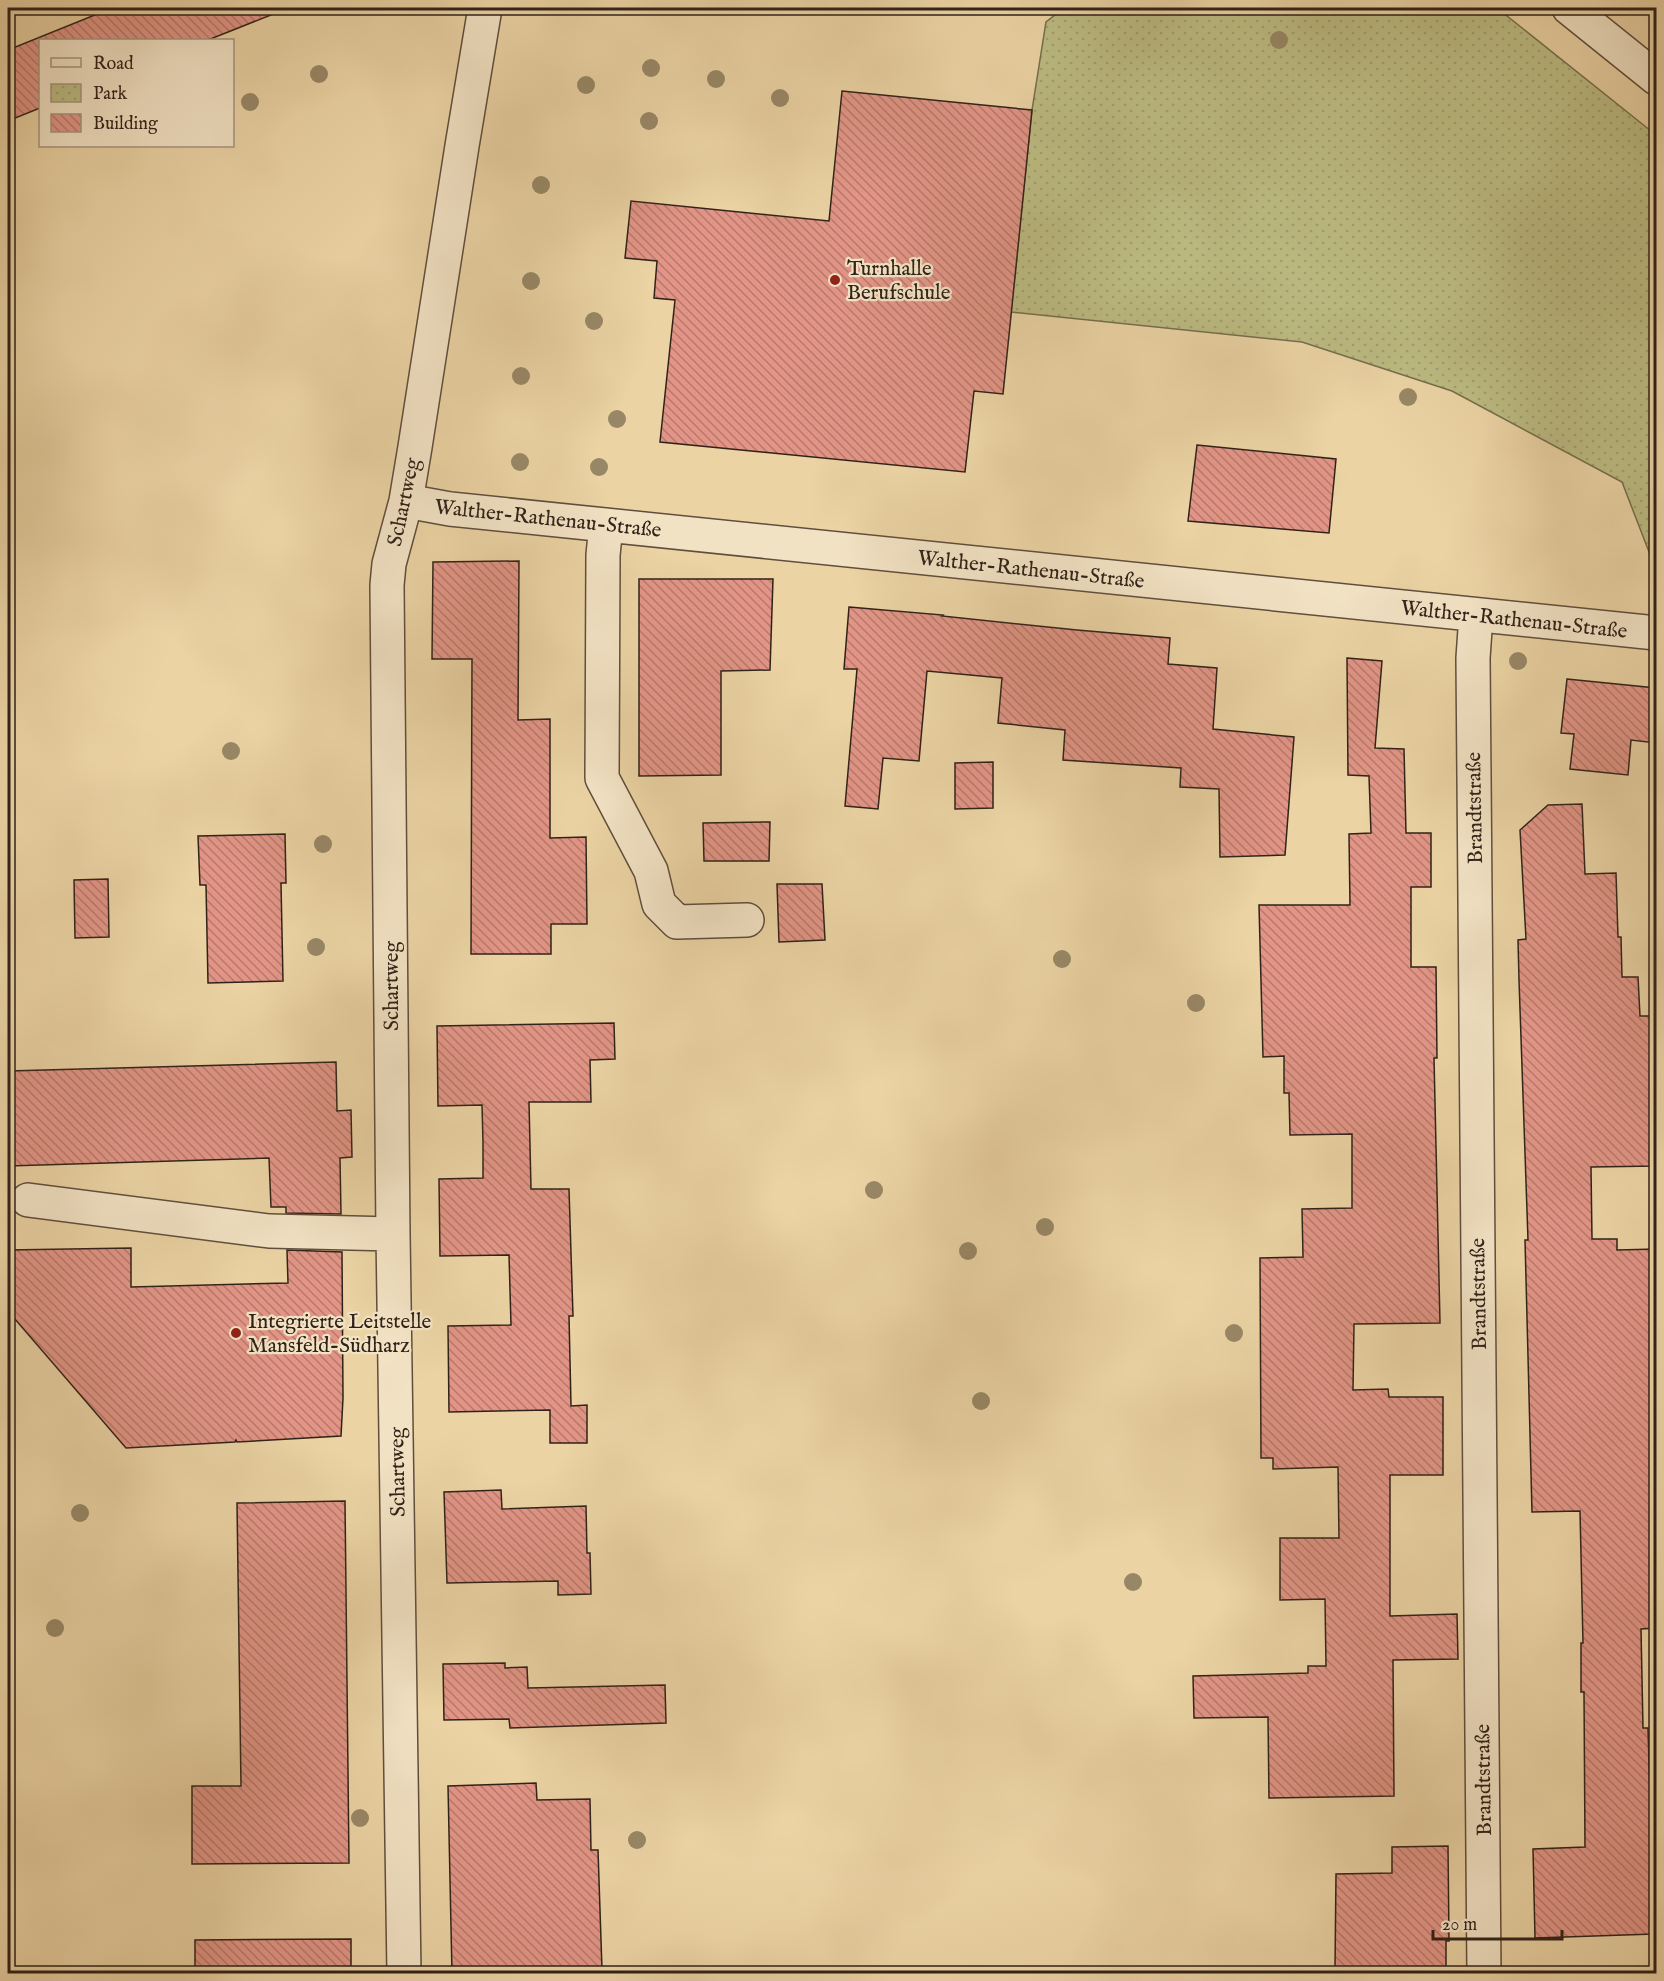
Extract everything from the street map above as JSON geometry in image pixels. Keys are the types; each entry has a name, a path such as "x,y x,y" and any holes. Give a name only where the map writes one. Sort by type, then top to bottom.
{"street":[{"name":"Schartweg","path":"404,1974 393,1234 387,585 389,564 406,501 485,8"},
{"path":"1569,8 1656,78"},
{"name":"Walther-Rathenau-Straße","path":"406,501 450,509 1656,633"},
{"path":"606,525 603,555 602,778 651,871 659,903 677,922 747,920"},
{"name":"Brandtstraße","path":"1476,615 1473,658 1484,1974"},
{"path":"28,1200 268,1231 393,1234"}],"green space":[{"path":"1064,8 1497,8 1656,135 1656,570 1622,482 1452,391 1302,342 1011,312 1032,110 1046,22"}],"building":[{"path":"112,8 286,8 211,39 39,39 39,108 8,121 8,50"},
{"name":"Turnhalle Berufschule","path":"842,91 1032,110 1003,394 974,391 965,472 660,442 675,300 654,298 657,261 625,258 631,201 829,221"},
{"path":"1197,445 1336,459 1329,533 1188,521"},
{"path":"519,561 518,720 550,719 550,838 586,837 587,924 551,924 551,954 471,954 472,659 432,659 433,562"},
{"path":"639,579 773,579 770,670 721,671 721,775 639,776"},
{"path":"849,607 1170,638 1168,664 1217,668 1213,729 1294,737 1285,855 1220,857 1219,789 1180,787 1181,768 1063,760 1065,730 998,723 1002,678 927,671 919,761 883,758 878,809 845,806 857,669 844,669"},
{"path":"1347,658 1382,661 1375,748 1404,749 1406,833 1431,833 1431,887 1411,887 1411,967 1436,967 1437,1058 1434,1058 1440,1323 1354,1324 1353,1390 1388,1389 1389,1397 1443,1397 1443,1475 1390,1475 1390,1616 1457,1614 1458,1659 1393,1660 1394,1796 1269,1798 1268,1717 1194,1718 1193,1676 1308,1673 1308,1666 1326,1666 1325,1599 1280,1600 1280,1538 1339,1538 1338,1467 1273,1469 1273,1458 1261,1458 1260,1258 1303,1257 1302,1209 1352,1208 1352,1134 1290,1135 1289,1093 1284,1093 1284,1056 1263,1057 1259,905 1350,905 1349,834 1371,833 1369,776 1348,775"},
{"path":"1567,679 1656,688 1656,743 1631,740 1628,775 1570,769 1574,734 1561,733"},
{"path":"993,762 993,808 955,809 955,763"},
{"path":"1582,804 1585,874 1616,873 1622,977 1638,977 1640,1016 1656,1016 1656,1166 1591,1167 1592,1239 1617,1239 1617,1250 1656,1249 1656,1628 1641,1629 1643,1728 1648,1728 1654,1934 1535,1938 1533,1849 1585,1847 1584,1692 1581,1692 1581,1643 1583,1643 1580,1511 1532,1512 1525,1240 1528,1240 1518,940 1526,939 1520,830 1548,805"},
{"path":"770,822 769,861 704,861 703,823"},
{"path":"285,834 286,883 281,883 283,981 208,983 206,885 200,885 198,836"},
{"path":"108,879 109,937 75,938 74,880"},
{"path":"777,884 822,884 825,940 779,942"},
{"path":"614,1023 615,1059 590,1060 591,1102 529,1102 531,1189 569,1189 573,1316 569,1316 571,1406 587,1405 587,1443 550,1443 550,1410 449,1412 448,1326 511,1325 509,1255 440,1256 439,1179 483,1178 483,1142 482,1105 438,1106 437,1026"},
{"path":"336,1062 337,1111 351,1110 352,1157 340,1158 341,1214 286,1213 286,1207 271,1207 269,1158 8,1166 8,1071"},
{"path":"131,1248 131,1287 288,1283 287,1250 342,1252 341,1436 237,1442 236,1440 235,1442 126,1448 8,1311 8,1250"},
{"path":"501,1490 502,1509 586,1506 591,1594 558,1595 558,1581 447,1583 444,1492"},
{"path":"345,1501 349,1863 192,1864 192,1786 241,1786 237,1503"},
{"path":"505,1663 505,1668 527,1667 528,1688 665,1685 666,1723 510,1728 509,1719 444,1720 443,1664"},
{"path":"536,1783 537,1800 590,1799 591,1850 598,1850 602,1970 555,1971 555,1974 452,1974 448,1786"},
{"path":"1448,1846 1449,1941 1446,1941 1446,1967 1335,1968 1336,1874 1392,1873 1392,1847"},
{"path":"351,1939 351,1974 195,1974 195,1940"}],"place":[{"name":"Turnhalle Berufschule","path":"835,280"},
{"name":"Integrierte Leitstelle Mansfeld-Südharz","path":"236,1333"}]}
